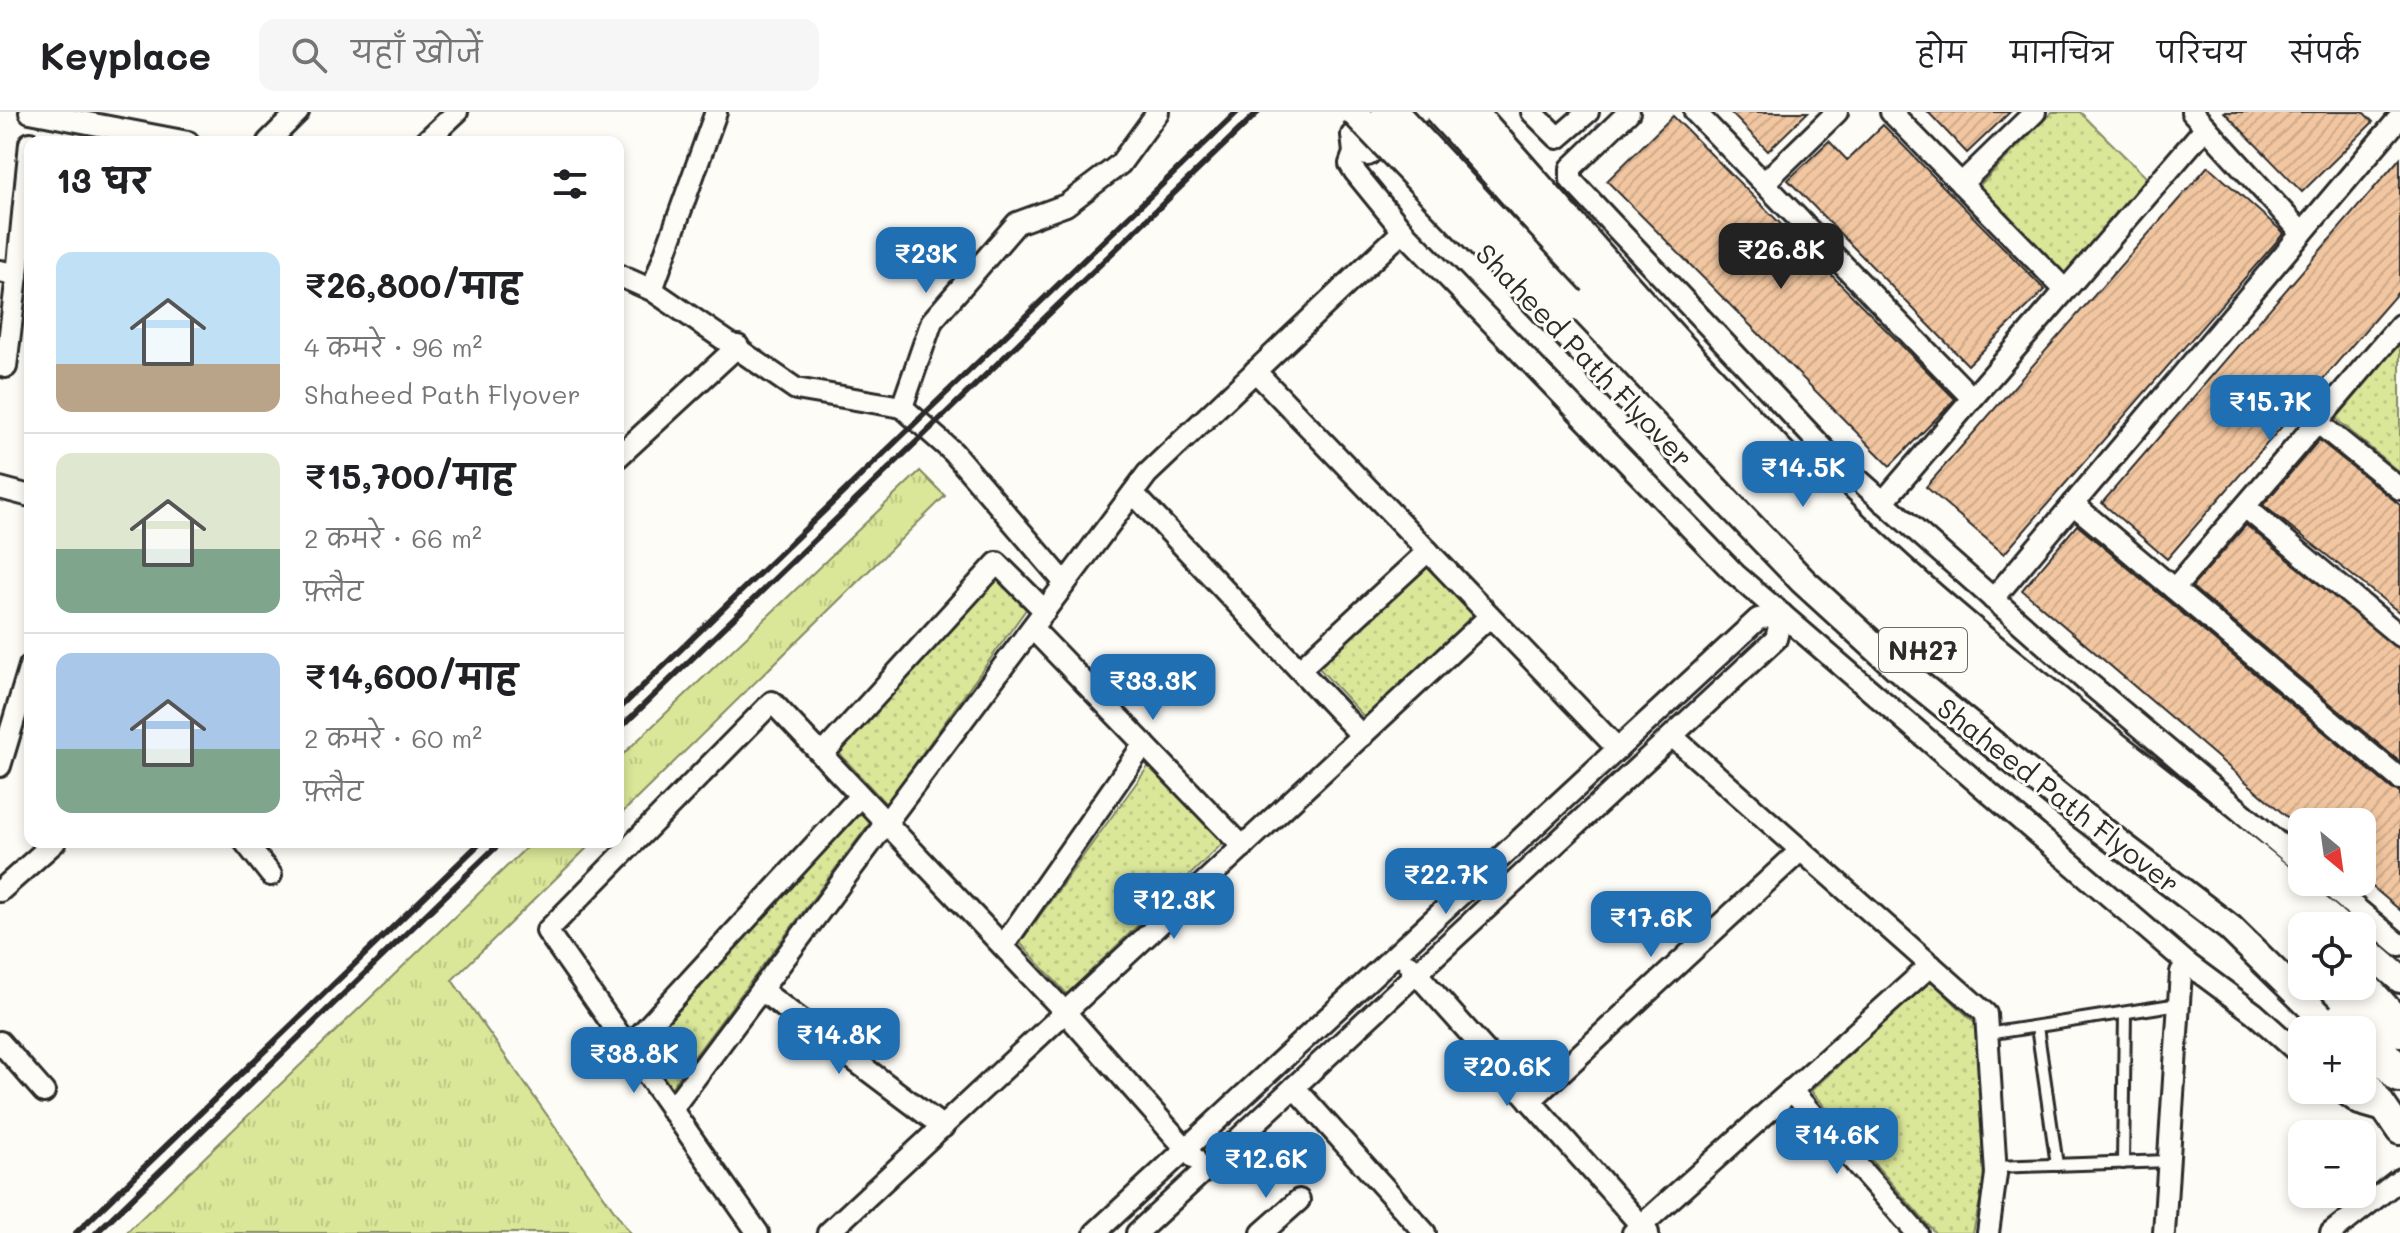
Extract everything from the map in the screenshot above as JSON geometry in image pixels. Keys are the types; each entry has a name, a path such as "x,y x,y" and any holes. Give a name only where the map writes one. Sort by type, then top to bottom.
{"highway":[{"name":"Shaheed Path Flyover","path":"1389,112 1708,453 1874,608 2288,957"},
{"name":"Shaheed Path Flyover","path":"1444,112 1706,404 1861,557 2057,727 2288,917"},
{"path":"1569,304 1611,382"},
{"path":"1706,404 1741,408"},
{"path":"2374,1000 2400,1029"},
{"name":"Shaheed Path Flyover","path":"2376,1049 2400,1075"}],"street":[{"path":"30,136 32,112 154,136"},
{"path":"274,136 298,112"},
{"path":"431,136 457,112"},
{"path":"652,290 716,112"},
{"path":"902,407 932,321 1017,223 1066,205 1120,164 1158,112"},
{"name":"Shaheed Path Flyover","path":"1354,112 1803,581 1896,666 2062,800 2230,928 2323,1011"},
{"path":"1381,112 1352,135 1352,168 1403,231 1735,574 2188,964 2254,1013 2288,1043"},
{"path":"1354,153 1368,155 1420,112"},
{"path":"1474,112 1741,408 1874,543 1995,648 2322,912"},
{"path":"1536,113 1558,138 1588,112"},
{"path":"1629,112 1571,168 1571,180 1825,450 1993,599 2288,851"},
{"path":"1695,112 1972,398"},
{"path":"1764,183 1837,112"},
{"path":"1891,112 2065,290"},
{"path":"1961,184 2035,112"},
{"path":"1993,599 2302,233 2393,117"},
{"path":"1883,502 2065,290 2199,119 2302,233"},
{"path":"6,367 8,273 24,178"},
{"path":"671,1110 1147,474 1403,231"},
{"path":"624,278 652,290 738,346 796,389 902,407 953,452 1065,583"},
{"path":"2174,589 2400,325"},
{"path":"624,451 738,346"},
{"path":"1255,371 1618,749"},
{"path":"2317,422 2400,489"},
{"path":"0,488 24,494"},
{"path":"1133,493 1362,736"},
{"path":"2073,504 2400,779"},
{"path":"2245,507 2400,636"},
{"path":"1300,669 1428,551"},
{"path":"822,755 997,563 1038,619 1144,744 1243,847"},
{"path":"1137,1233 1776,639 1782,614"},
{"path":"1095,1233 1758,619 1782,614"},
{"path":"828,1233 1490,616"},
{"path":"1,758 24,685"},
{"path":"758,1233 547,931 772,702 1065,1012 1205,1170"},
{"path":"1672,736 1986,1014 1996,1167 1988,1233"},
{"path":"1003,946 1144,744"},
{"path":"628,1048 860,796"},
{"path":"0,891 48,848"},
{"path":"250,848 271,875"},
{"path":"1530,1101 1801,850"},
{"path":"2342,896 2400,945"},
{"path":"1398,953 1641,1230 1931,965"},
{"path":"2376,958 2400,979"},
{"path":"2164,1233 2181,972 2188,964"},
{"path":"761,990 943,1127"},
{"path":"0,1042 44,1092"},
{"path":"1294,1087 1425,1233"},
{"path":"1791,1090 1917,1233"},
{"path":"2376,1096 2393,1121"},
{"path":"2359,1104 2393,1121"},
{"path":"2331,1233 2400,1179"},
{"path":"1277,1228 1299,1200"}],"lane":[{"path":"1987,1034 2179,1004"},
{"path":"2123,1163 2125,1013"},
{"path":"2037,1027 2057,1165"},
{"path":"1996,1167 2169,1161"}],"green space":[{"path":"2052,112 2080,112 2148,179 2066,277 1977,188"},
{"path":"2400,342 2400,473 2336,419"},
{"path":"920,471 945,496 624,811 624,753"},
{"path":"1426,564 1475,617 1366,719 1317,666"},
{"path":"998,577 1027,608 886,804 839,753"},
{"path":"1150,764 1224,842 1067,994 1020,943"},
{"path":"861,809 872,820 670,1089 641,1052"},
{"path":"526,848 587,848 452,980 630,1233 126,1233"},
{"path":"1930,980 1977,1025 1984,1182 1973,1233 1935,1233 1811,1091"}],"building":[{"path":"1730,112 1808,112 1768,151"},
{"path":"1928,112 2010,112 1967,153"},
{"path":"2224,112 2363,112 2373,122 2302,192"},
{"path":"1673,116 1955,399 1890,466 1607,181"},
{"path":"1883,125 2045,290 1968,365 1788,180 1829,141 1847,160"},
{"path":"2400,158 2400,290 2167,559 2102,503"},
{"path":"2208,166 2284,233 2004,554 1926,487"},
{"path":"2319,440 2400,505 2400,613 2263,505"},
{"path":"2077,525 2392,789 2400,792 2400,910 2376,890 2376,808 2288,808 2288,818 2022,590"},
{"path":"2246,525 2400,650 2400,762 2192,587"}],"railway":[{"path":"624,704 1237,112"},
{"path":"624,724 1258,112"},
{"path":"76,1233 475,848"},
{"path":"96,1233 495,848"}]}
